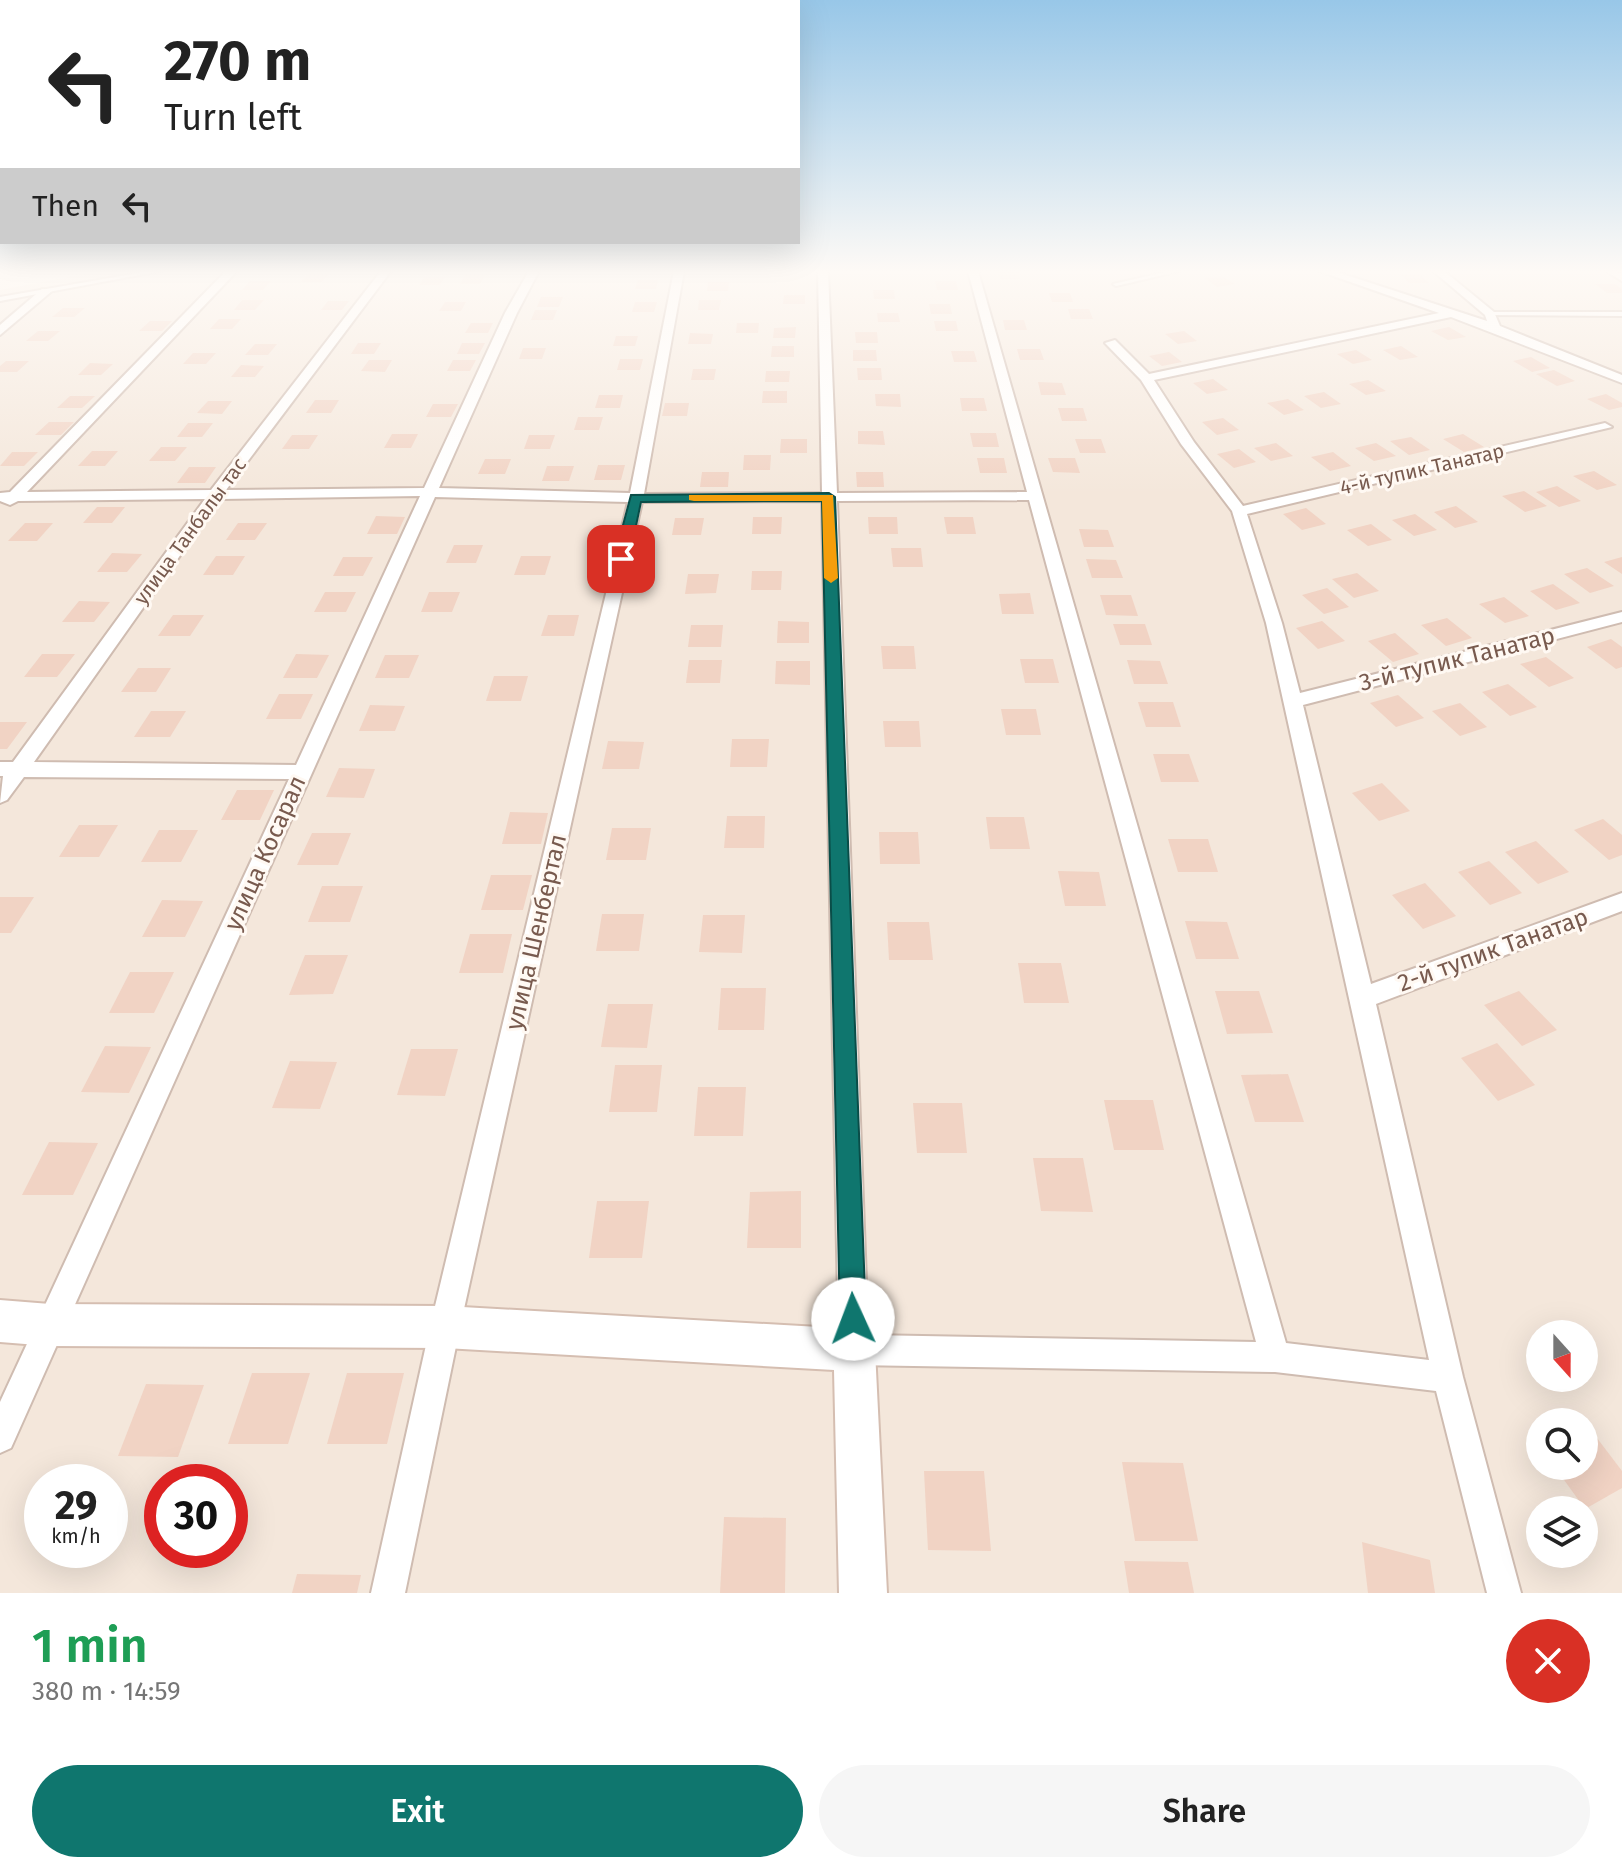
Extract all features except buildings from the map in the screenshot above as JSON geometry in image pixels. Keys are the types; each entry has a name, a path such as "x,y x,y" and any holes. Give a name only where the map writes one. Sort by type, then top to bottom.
{"street":[{"path":"0,510 7,497 158,345"},
{"name":"улица Танбалы тас","path":"0,795 9,769 329,345"},
{"name":"улица Косарал","path":"0,1437 496,345"},
{"name":"улица Шенбертал","path":"388,1593 445,1327 636,498 665,345"},
{"path":"825,345 863,1593"},
{"path":"994,345 1275,1357"},
{"path":"1113,345 1146,378 1188,444 1239,511 1274,623 1448,1377 1504,1593"},
{"path":"1146,378 1301,345"},
{"path":"1538,345 1622,379"},
{"name":"4-й тупик Танатар","path":"1239,511 1605,427"},
{"path":"7,497 429,492 636,498 1037,496"},
{"name":"3-й тупик Танатар","path":"1292,701 1622,617"},
{"path":"9,769 302,772"},
{"name":"2-й тупик Танатар","path":"1363,998 1622,902"},
{"path":"0,1321 50,1325 445,1327 854,1350 1275,1357 1448,1377"}],"shaded area":[{"path":"0,345 1622,345 1622,1593 0,1593"}],"slow traffic":[{"path":"694,497 829,497 831,578"}],"route":[{"path":"621,559 636,498 829,497 853,1319"}]}
